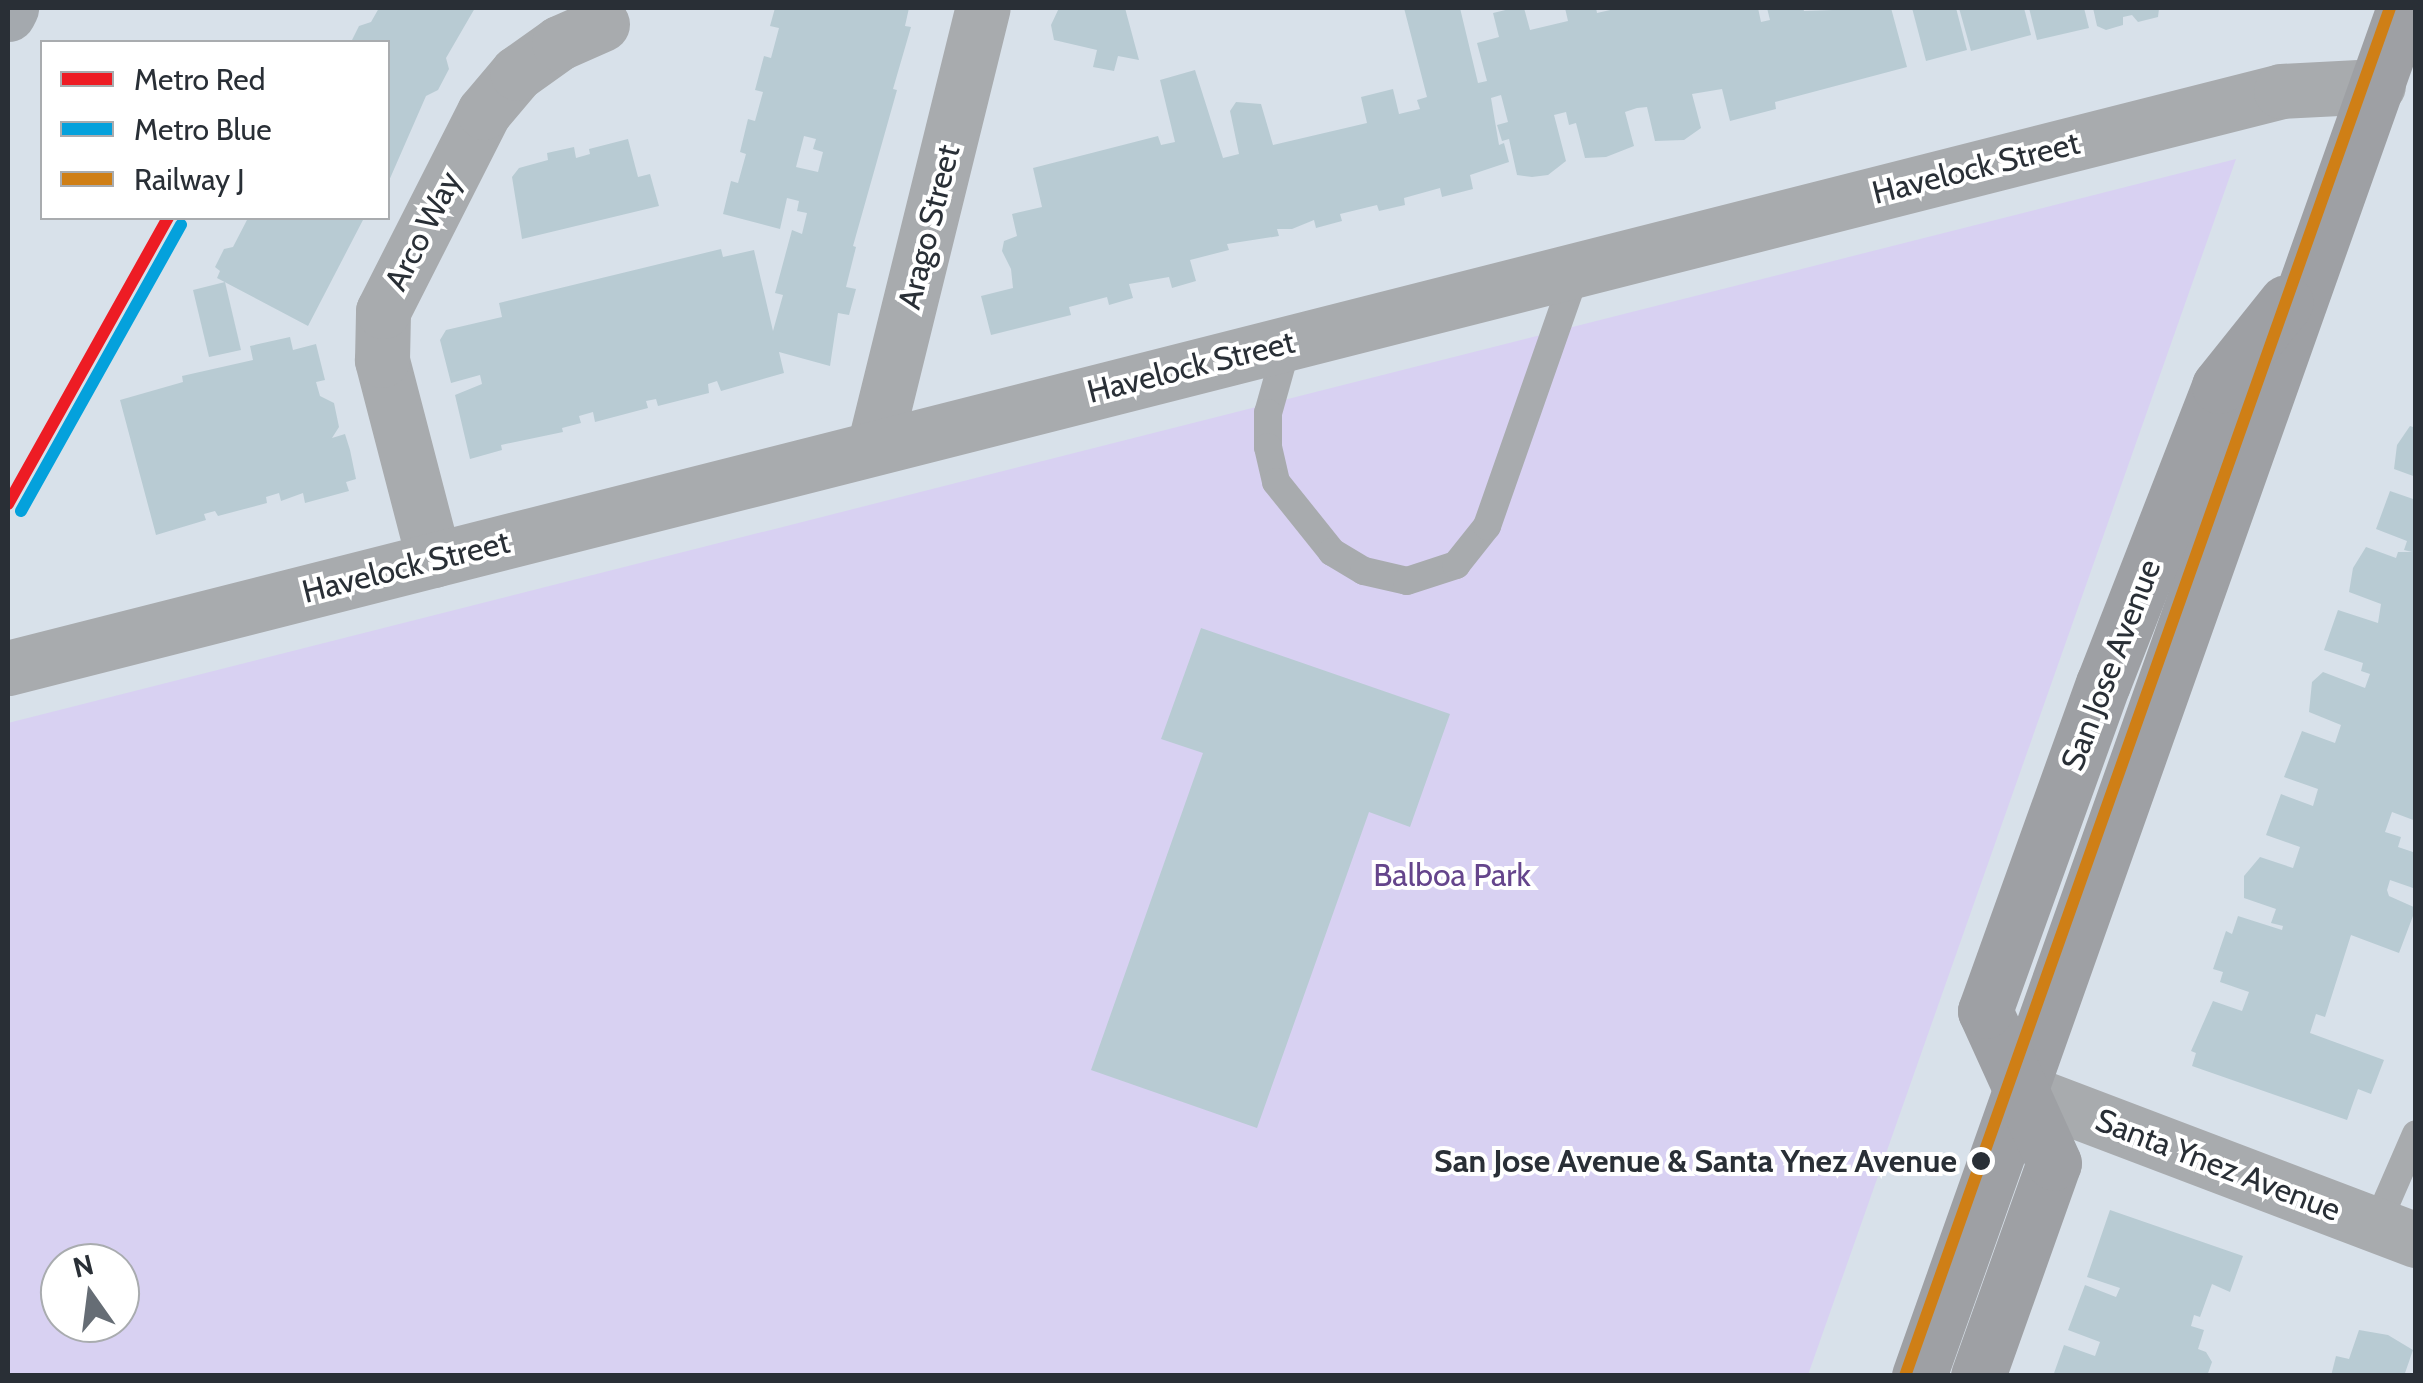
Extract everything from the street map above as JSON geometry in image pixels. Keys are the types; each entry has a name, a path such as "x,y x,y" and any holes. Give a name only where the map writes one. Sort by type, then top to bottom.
{"highway":[{"path":"8,14 11,8"}],"main road":[{"name":"San Jose Avenue","path":"1920,1376 2404,8"},
{"path":"1978,1376 2054,1163 2021,1090"}],"street":[{"name":"Arago Street","path":"874,447 983,8"},
{"name":"Arco Way","path":"434,560 382,360 384,311 484,112 517,73 559,43 602,24"},
{"name":"Havelock Street","path":"8,668 2281,91 2378,86"},
{"name":"Santa Ynez Avenue","path":"2021,1090 2396,1233"}],"lane":[{"path":"1288,342 1268,413 1268,448 1276,482 1332,552 1364,571 1407,581 1456,565 1487,526 1576,269"},
{"path":"2396,1233 2416,1134"}],"green space":[{"name":"Balboa Park","path":"2236,159 1808,1375 8,1375 8,723"}],"building":[{"path":"379,8 475,8 446,58 449,69 438,90 426,96 390,178 390,40 352,40 359,26 371,22"},
{"path":"775,8 909,8 905,26 911,27 893,89 897,90 853,246 856,247 846,287 856,289 849,315 838,313 830,366 779,352 784,373 721,391 717,381 708,384 709,393 658,406 656,399 646,401 648,408 595,422 593,412 579,416 581,423 562,428 563,432 501,445 502,450 470,459 455,395 482,384 480,375 451,383 440,340 446,330 502,317 499,303 721,249 723,257 754,250 773,331 783,295 775,293 792,230 802,234 807,213 797,211 799,201 787,198 780,229 723,214 731,181 738,183 746,154 740,152 748,119 755,121 763,92 755,90 764,56 771,58 779,28 770,26","holes":["804,136 816,139 813,149 823,152 818,172 796,167"]},
{"path":"1059,8 1125,8 1139,60 1118,56 1114,71 1093,67 1097,50 1054,40 1051,25"},
{"path":"1404,8 1460,8 1478,83 1487,81 1477,43 1499,37 1493,13 1514,8 1524,8 1530,30 1568,21 1565,8 1596,8 1597,13 1619,8 1758,8 1761,22 1770,20 1767,8 1891,8 1907,67 1775,102 1776,109 1730,121 1722,89 1692,94 1701,128 1684,140 1655,141 1647,107 1637,108 1625,112 1634,146 1606,157 1585,158 1576,123 1569,125 1566,112 1554,115 1566,161 1548,175 1532,177 1517,175 1509,139 1502,141 1497,125 1508,122 1501,95 1491,98 1499,145 1504,143 1509,162 1470,175 1473,189 1442,197 1440,188 1404,198 1405,205 1379,211 1377,205 1340,214 1342,221 1316,228 1314,220 1292,229 1277,229 1279,236 1227,244 1229,250 1190,260 1196,281 1172,288 1169,277 1129,284 1133,298 1109,305 1107,297 1069,307 1071,315 991,335 981,296 1013,288 1011,269 1002,251 1004,241 1017,236 1012,214 1042,207 1033,168 1158,136 1161,145 1175,142 1160,80 1195,70 1223,158 1239,154 1230,111 1236,102 1261,104 1273,145 1367,123 1361,97 1393,89 1399,114 1420,109 1417,100 1427,97"},
{"path":"1912,8 1956,8 1967,50 1926,61"},
{"path":"1959,8 2024,8 2031,35 1971,51"},
{"path":"2029,8 2084,8 2089,28 2037,40"},
{"path":"2093,8 2159,9 2158,17 2138,22 2132,15 2123,17 2123,25 2106,30 2097,26"},
{"path":"628,139 638,177 650,174 659,206 522,239 512,177 519,168 548,160 547,153 574,147 576,158 590,154 589,149"},
{"path":"247,220 363,220 308,326 217,278 220,271 215,267 224,249 233,247"},
{"path":"225,282 241,350 209,357 193,290"},
{"path":"290,337 293,350 316,344 325,380 316,382 320,396 334,403 339,427 332,438 345,434 350,450 356,479 346,482 349,491 305,503 303,493 281,501 279,493 266,497 267,503 218,516 215,511 204,514 206,520 156,535 120,400 183,382 182,376 253,360 250,346"},
{"path":"2410,426 2416,428 2416,477 2394,469 2397,445"},
{"path":"2390,491 2416,500 2416,821 2392,812 2385,832 2401,837 2398,847 2416,853 2416,889 2390,880 2387,890 2389,896 2416,908 2399,953 2351,935 2325,1017 2316,1014 2310,1033 2384,1060 2371,1094 2358,1089 2347,1120 2192,1066 2196,1053 2191,1051 2213,1001 2242,1011 2249,992 2220,982 2223,972 2213,969 2226,931 2232,934 2238,916 2282,930 2283,926 2271,923 2276,909 2244,898 2244,876 2260,857 2293,868 2300,847 2266,835 2281,794 2313,806 2318,789 2284,777 2302,731 2335,743 2341,725 2309,712 2312,682 2323,672 2365,688 2370,674 2361,671 2363,663 2324,650 2338,610 2378,623 2381,604 2349,592 2353,568 2366,547 2396,558 2398,552 2412,552 2404,550 2407,541 2376,529"},
{"path":"1201,628 1450,714 1410,827 1369,812 1257,1128 1091,1070 1203,753 1161,739"},
{"path":"2110,1210 2243,1256 2230,1292 2212,1284 2200,1317 2194,1315 2191,1326 2204,1330 2198,1349 2206,1352 2212,1362 2207,1376 2053,1376 2064,1345 2095,1356 2100,1342 2068,1330 2085,1285 2116,1297 2120,1288 2087,1277"},
{"path":"2359,1330 2388,1335 2413,1350 2404,1376 2331,1376 2336,1356 2349,1359"}],"metro line":[{"name":"Red","path":"8,504 167,220"},
{"name":"Blue","path":"21,511 181,225"}],"rail line":[{"name":"J","path":"1905,1376 2390,8"}],"place":[{"name":"San Jose Avenue & Santa Ynez Avenue","path":"1981,1161"}]}
